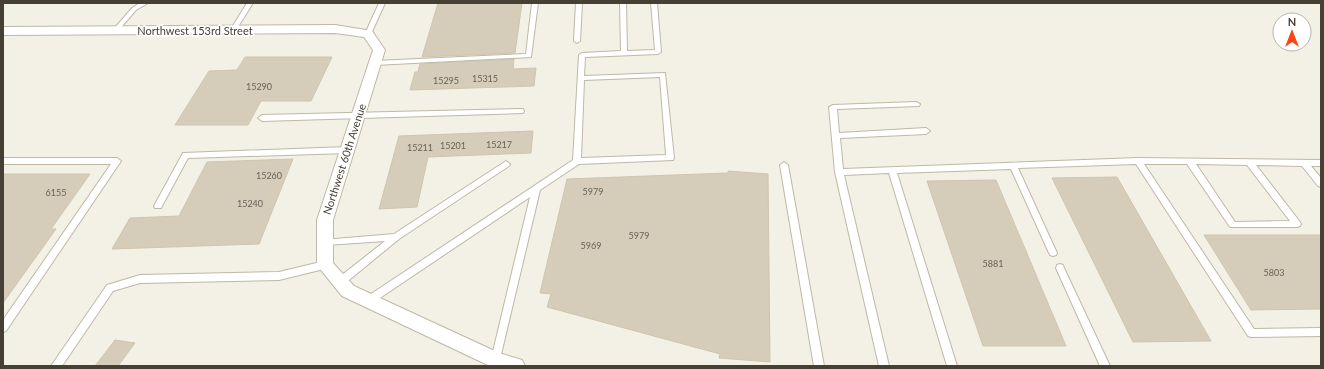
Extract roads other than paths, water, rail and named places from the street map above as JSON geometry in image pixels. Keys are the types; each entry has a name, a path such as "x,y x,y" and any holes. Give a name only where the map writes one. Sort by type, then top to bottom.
{"street":[{"name":"Northwest 153rd Street","path":"3,31 335,29 368,34"},
{"path":"368,34 377,56"},
{"name":"Northwest 60th Avenue","path":"325,265 325,220 377,56"},
{"path":"325,265 348,291 496,360 516,366"}],"lane":[{"path":"116,30 134,9 145,3"},
{"path":"234,29 250,3"},
{"path":"368,34 382,3"},
{"path":"377,56 529,56 535,3"},
{"path":"577,41 579,3"},
{"path":"623,3 624,53"},
{"path":"577,160 582,55 658,52 654,3"},
{"path":"368,301 577,160 670,158 663,75 581,78"},
{"path":"884,366 839,172 833,107 916,104"},
{"path":"262,118 520,111"},
{"path":"836,136 926,131"},
{"path":"158,206 186,155 347,150"},
{"path":"839,172 1138,160 1321,163"},
{"path":"1138,160 1251,333 1321,332"},
{"path":"3,161 117,161 3,328"},
{"path":"1189,161 1233,225 1297,224 1249,162"},
{"path":"1304,163 1321,184"},
{"path":"340,282 396,237 506,164"},
{"path":"784,165 820,366"},
{"path":"1013,166 1053,253"},
{"path":"892,170 952,366"},
{"path":"496,360 536,188"},
{"path":"326,242 396,237"},
{"path":"56,366 110,288 140,279 279,276 325,265"},
{"path":"1060,268 1105,366"}]}
